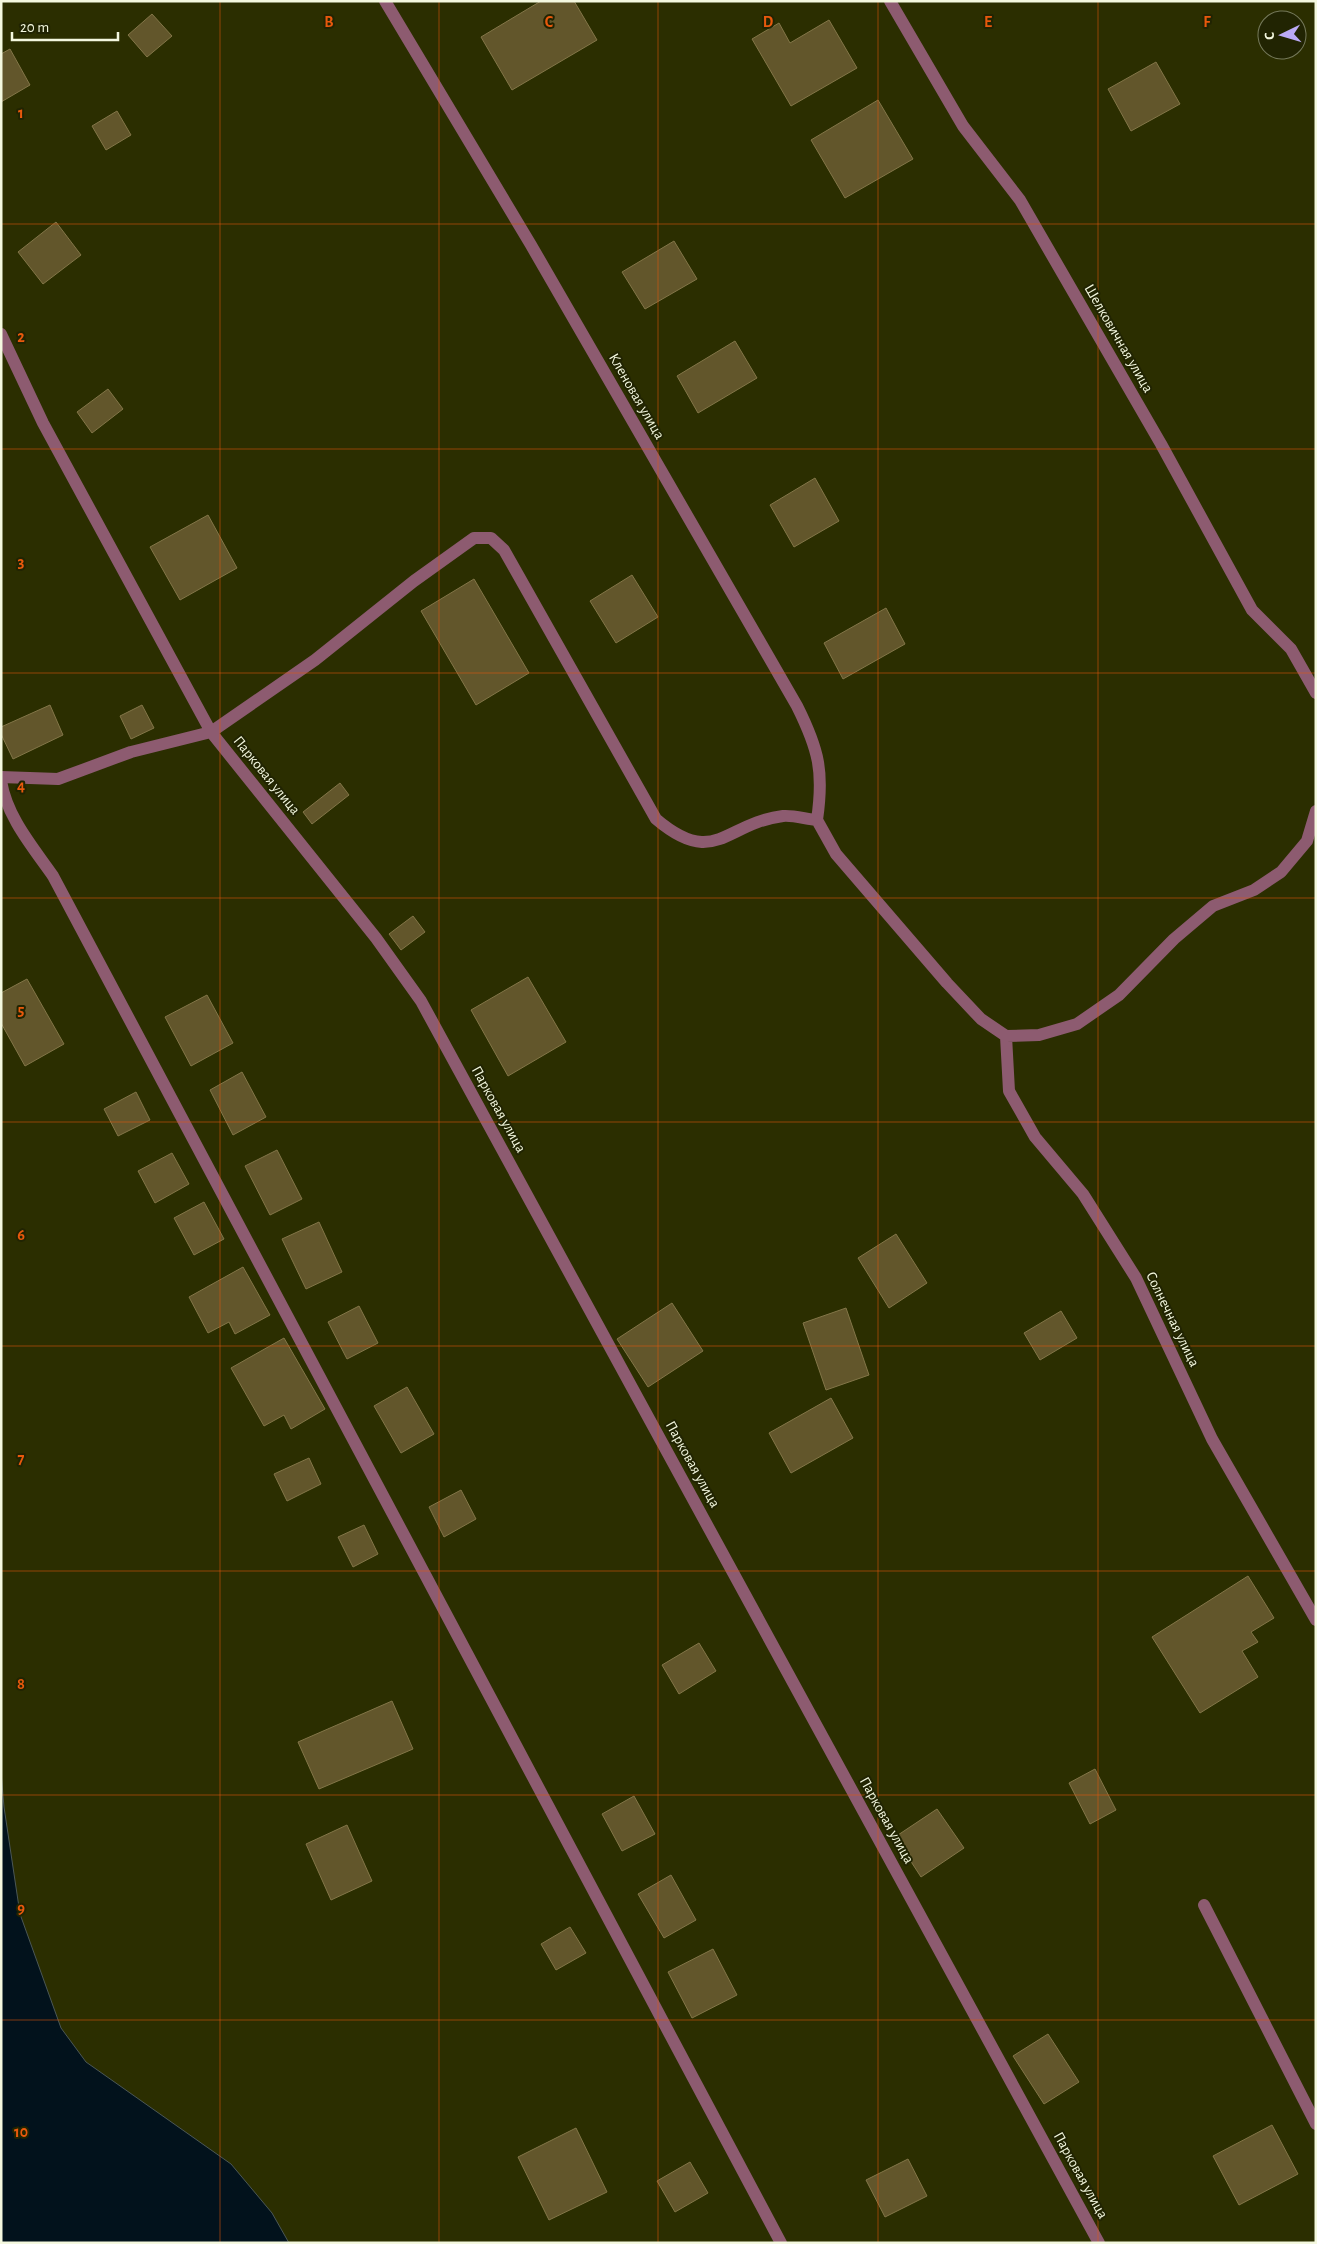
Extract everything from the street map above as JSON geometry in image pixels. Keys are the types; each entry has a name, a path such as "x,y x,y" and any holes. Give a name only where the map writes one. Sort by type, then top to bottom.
{"street":[{"name":"Кленовая улица","path":"385,1 536,253 798,706 814,740 820,767 820,798 817,820"},
{"name":"Шелковичная улица","path":"890,1 962,126 1020,200 1161,444 1252,610 1291,649 1316,693"},
{"name":"Парковая улица","path":"1,334 43,423 212,732 376,938 421,1001 1099,2243"},
{"path":"781,2243 53,876 12,816 3,793 1,779 58,778 131,752 212,732 316,660 414,580 474,538 491,538 504,550 656,819 675,835 695,842 721,840 753,824 783,816 817,820 836,854 948,983 981,1018 1006,1036 1038,1035 1077,1024 1119,995 1174,939 1214,906 1254,890 1281,872 1307,841 1316,811"},
{"name":"Солнечная улица","path":"1006,1036 1009,1091 1035,1137 1083,1194 1136,1278 1212,1439 1316,1620"},
{"path":"1204,1905 1316,2124"}],"water":[{"path":"1,1772 4,1807 20,1914 61,2028 86,2062 231,2164 272,2213 289,2243 1,2243"}],"building":[{"path":"541,1 574,1 597,40 512,90 481,37"},
{"path":"152,14 172,36 147,57 128,35"},
{"path":"829,20 857,68 791,106 752,39 779,23 790,43"},
{"path":"10,49 30,85 1,102 1,54"},
{"path":"1156,62 1180,104 1131,131 1108,89"},
{"path":"878,100 913,159 845,198 811,140"},
{"path":"117,111 131,135 106,150 92,126"},
{"path":"56,222 81,255 43,284 18,252"},
{"path":"674,241 697,279 645,309 622,272"},
{"path":"735,341 757,378 698,413 677,376"},
{"path":"108,389 123,409 92,433 77,412"},
{"path":"815,478 839,521 794,547 770,505"},
{"path":"208,515 237,568 180,600 150,547"},
{"path":"632,575 658,617 616,643 590,601"},
{"path":"474,579 529,673 476,705 421,611"},
{"path":"886,608 905,644 843,679 824,643"},
{"path":"50,705 63,735 13,759 1,734 1,727"},
{"path":"142,705 154,728 131,739 120,716"},
{"path":"340,783 349,795 312,824 303,812"},
{"path":"413,916 425,932 401,950 389,934"},
{"path":"528,977 566,1042 508,1076 471,1010"},
{"path":"27,979 64,1044 25,1066 1,1023 1,993"},
{"path":"207,995 233,1043 191,1066 165,1017"},
{"path":"242,1072 266,1117 233,1135 210,1090"},
{"path":"136,1092 150,1120 118,1136 104,1109"},
{"path":"277,1150 302,1199 270,1215 245,1166"},
{"path":"172,1153 189,1184 155,1203 138,1171"},
{"path":"204,1202 224,1239 194,1255 174,1218"},
{"path":"319,1222 342,1272 306,1289 282,1239"},
{"path":"896,1234 927,1283 889,1308 858,1258"},
{"path":"243,1267 270,1315 235,1334 229,1322 208,1333 189,1297"},
{"path":"672,1303 703,1351 648,1387 617,1339"},
{"path":"359,1306 378,1343 347,1359 328,1322"},
{"path":"846,1308 869,1375 826,1390 803,1323"},
{"path":"1061,1311 1077,1338 1040,1360 1024,1333"},
{"path":"284,1338 325,1409 291,1429 284,1415 264,1426 231,1368"},
{"path":"407,1387 434,1434 401,1453 374,1406"},
{"path":"831,1398 853,1438 791,1473 769,1433"},
{"path":"309,1458 321,1484 287,1501 274,1474"},
{"path":"461,1490 476,1519 444,1537 429,1507"},
{"path":"364,1525 378,1554 353,1567 338,1537"},
{"path":"1248,1576 1274,1618 1251,1632 1258,1642 1242,1651 1258,1677 1200,1713 1152,1637"},
{"path":"699,1643 716,1671 679,1694 662,1665"},
{"path":"392,1701 413,1749 319,1789 298,1742"},
{"path":"1095,1769 1116,1810 1090,1824 1069,1783"},
{"path":"634,1796 655,1834 622,1851 602,1814"},
{"path":"937,1809 964,1848 921,1877 895,1837"},
{"path":"347,1825 372,1881 331,1900 306,1844"},
{"path":"671,1875 696,1920 664,1938 638,1894"},
{"path":"570,1927 586,1953 556,1970 541,1944"},
{"path":"713,1949 737,1995 692,2018 668,1972"},
{"path":"1048,2034 1079,2082 1044,2104 1013,2056"},
{"path":"1272,2125 1298,2174 1239,2205 1213,2156"},
{"path":"576,2128 607,2192 549,2220 518,2157"},
{"path":"908,2159 927,2196 885,2217 866,2180"},
{"path":"690,2162 708,2193 675,2212 657,2181"}]}
